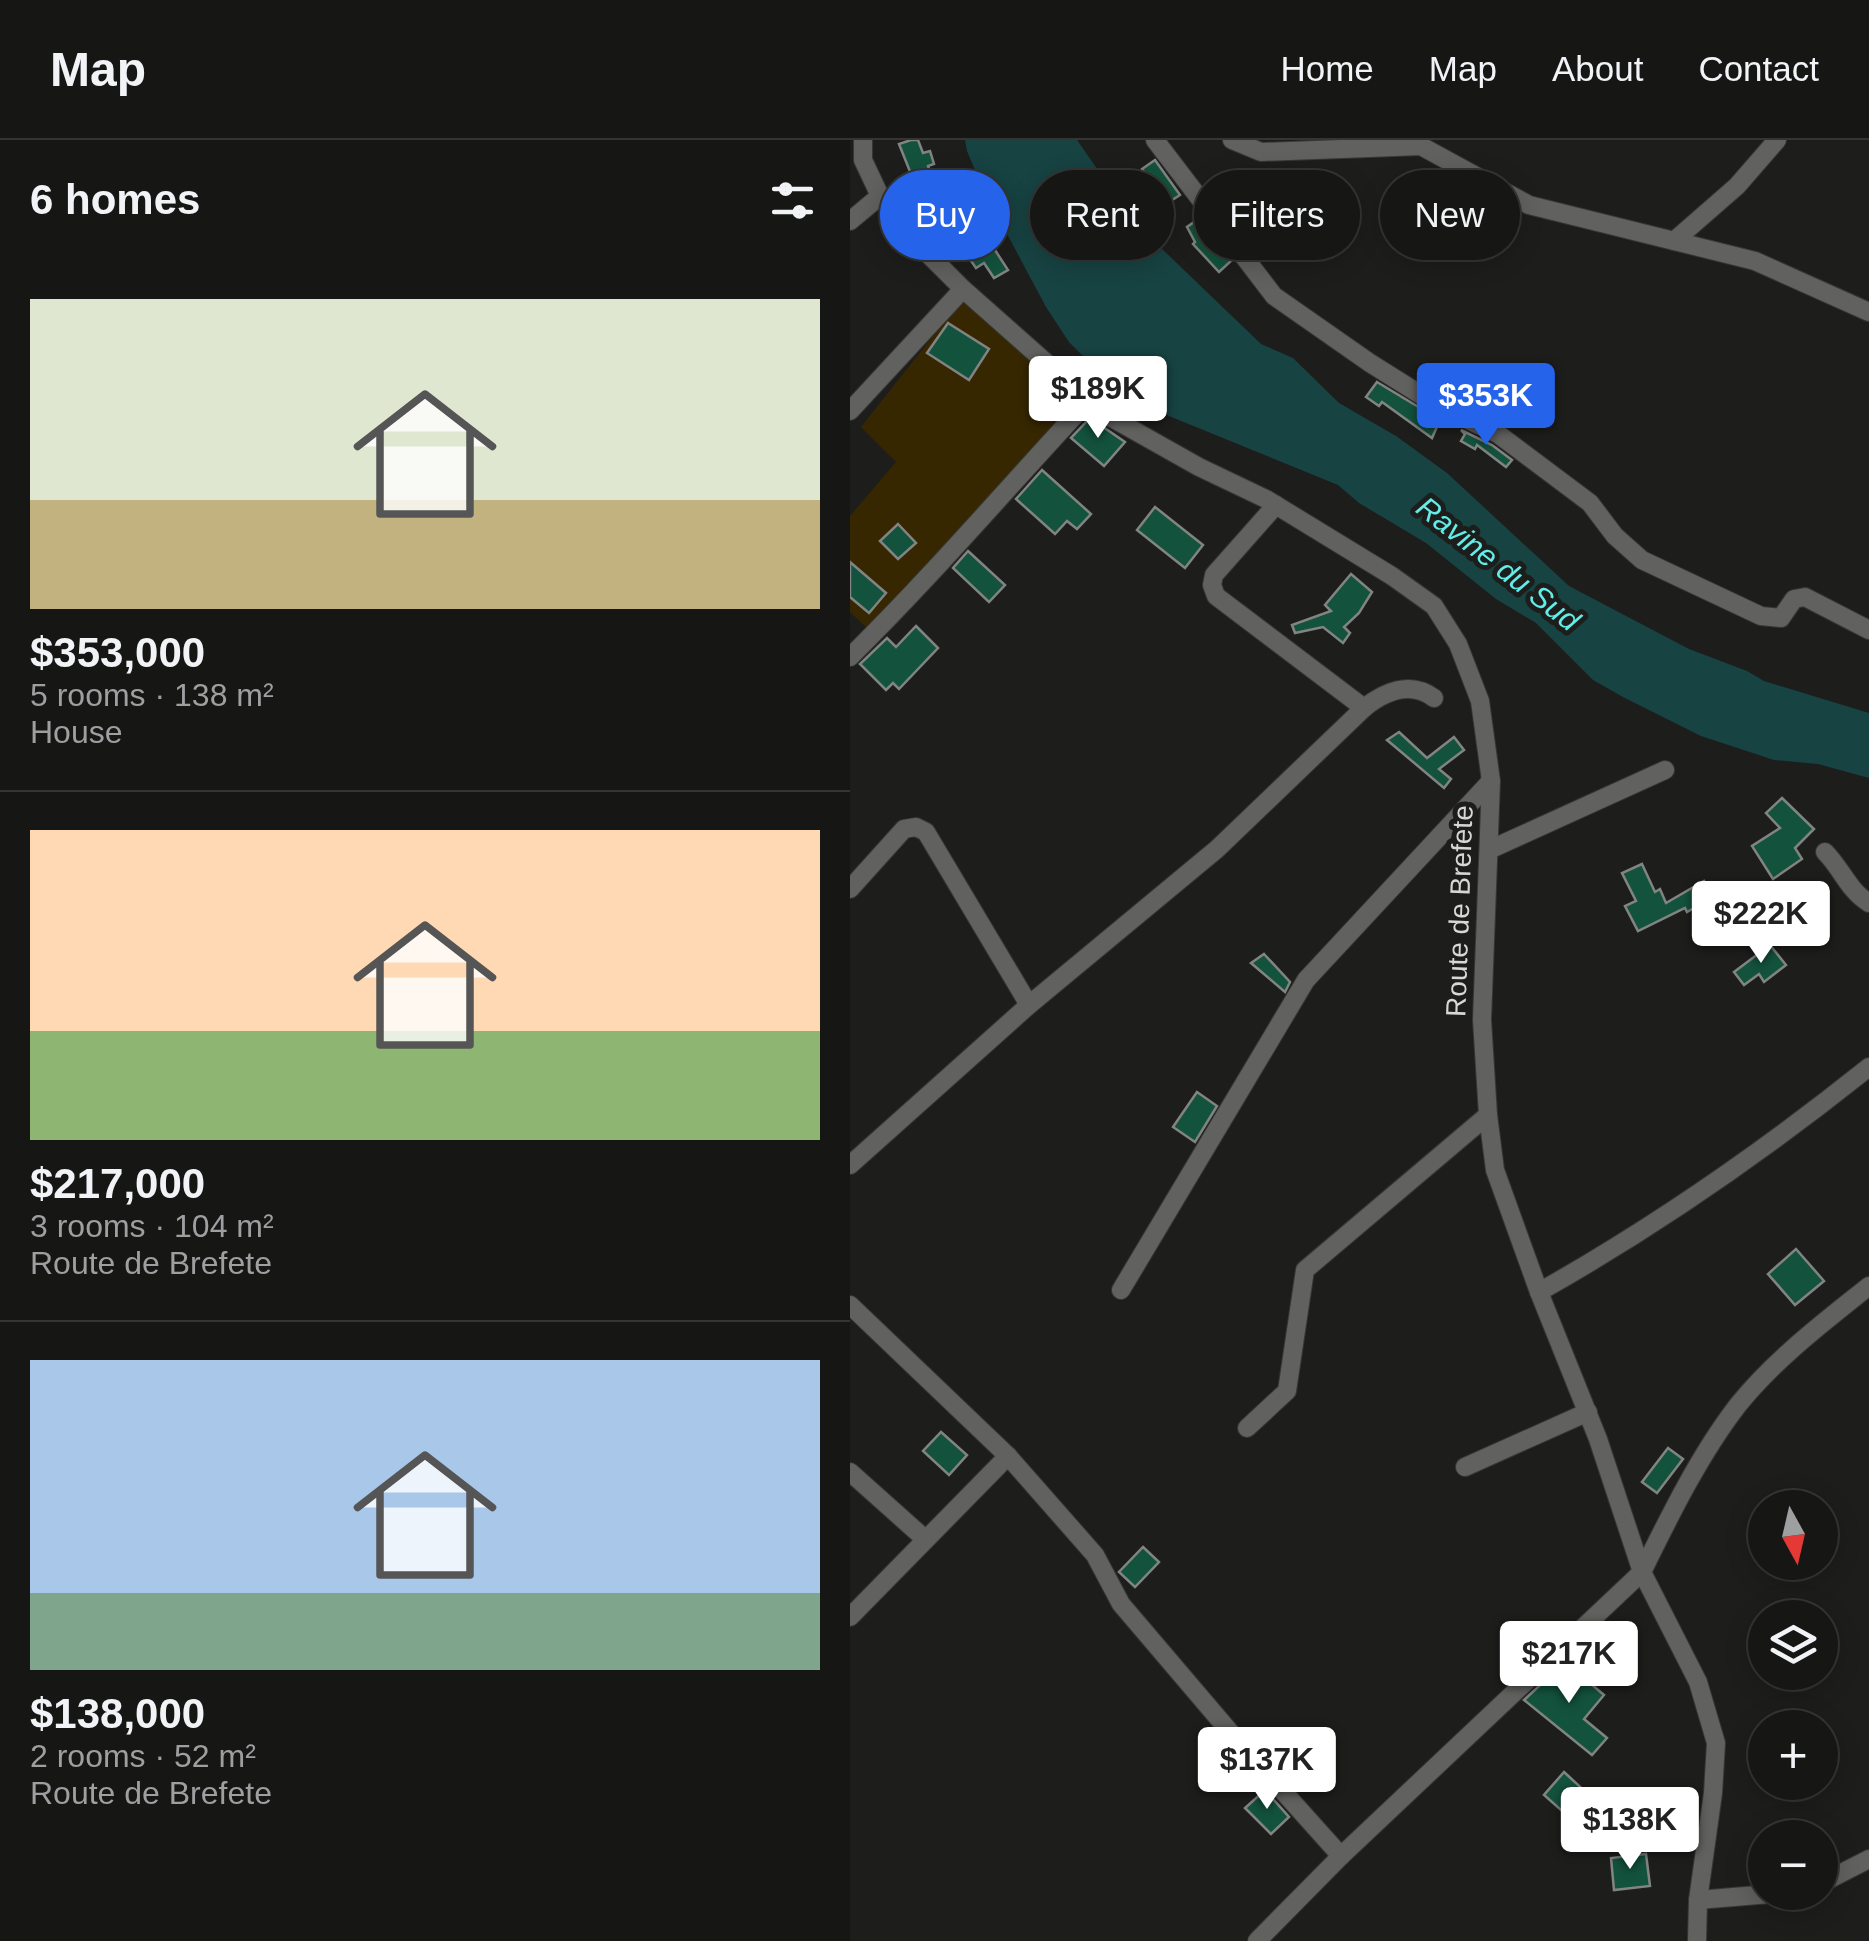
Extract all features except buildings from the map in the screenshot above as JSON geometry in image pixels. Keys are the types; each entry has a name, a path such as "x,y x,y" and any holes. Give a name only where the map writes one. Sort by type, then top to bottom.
{"street":[{"name":"Route de Brefete","path":"862,140 863,160 880,196"},
{"path":"1155,140 1274,296 1386,374 1498,434 1590,503 1616,536 1642,560 1761,616 1781,618 1794,599 1805,597 1869,630"},
{"path":"1232,140 1260,152 1421,146 1529,205 1755,261 1869,312"},
{"path":"1674,241 1737,186 1777,140"},
{"path":"850,221 880,196"},
{"name":"Route de Brefete","path":"934,260 1104,413 1276,505 1434,606 1458,644 1480,701 1491,781 1482,1020 1495,1170 1588,1412 1642,1572 1698,1682 1716,1743 1697,1941"},
{"path":"850,410 963,289"},
{"path":"850,657 958,547 1089,400"},
{"path":"1276,505 1214,575 1212,586 1216,596 1364,708"},
{"path":"850,1166 1030,1006 1216,849 1364,708 1393,690 1426,692 1434,698"},
{"path":"1489,850 1665,770"},
{"path":"1121,1290 1306,980 1491,781"},
{"path":"850,889 904,829 916,827 926,832 1030,1006"},
{"path":"1824,852 1842,869 1850,889 1869,903"},
{"path":"1539,1292 1631,1240 1762,1151 1869,1066"},
{"path":"1247,1428 1287,1392 1305,1270 1488,1116"},
{"path":"1257,1941 1340,1856 1642,1572 1671,1514 1738,1406 1802,1341 1869,1286"},
{"path":"850,1305 1008,1456 1096,1555 1122,1604 1340,1856"},
{"path":"1465,1467 1588,1412"},
{"path":"850,1617 1008,1456"},
{"path":"850,1472 925,1539"},
{"path":"1838,1875 1869,1859"},
{"path":"1698,1900 1748,1896"}],"shaded area":[{"path":"963,298 1075,401 869,630 850,612 850,516 896,462 861,427"}],"water":[{"name":"Ravine du Sud","path":"965,140 1077,140 1098,170 1030,170 1030,260 1174,260 1261,344 1293,358 1339,403 1396,436 1447,473 1569,586 1689,649 1764,681 1869,713 1869,778 1818,764 1774,760 1701,736 1623,697 1593,680 1536,623 1496,599 1426,543 1359,503 1338,485 1169,416 1132,385 1089,362 1069,342 1046,307 1010,240 1010,170 975,170"}]}
